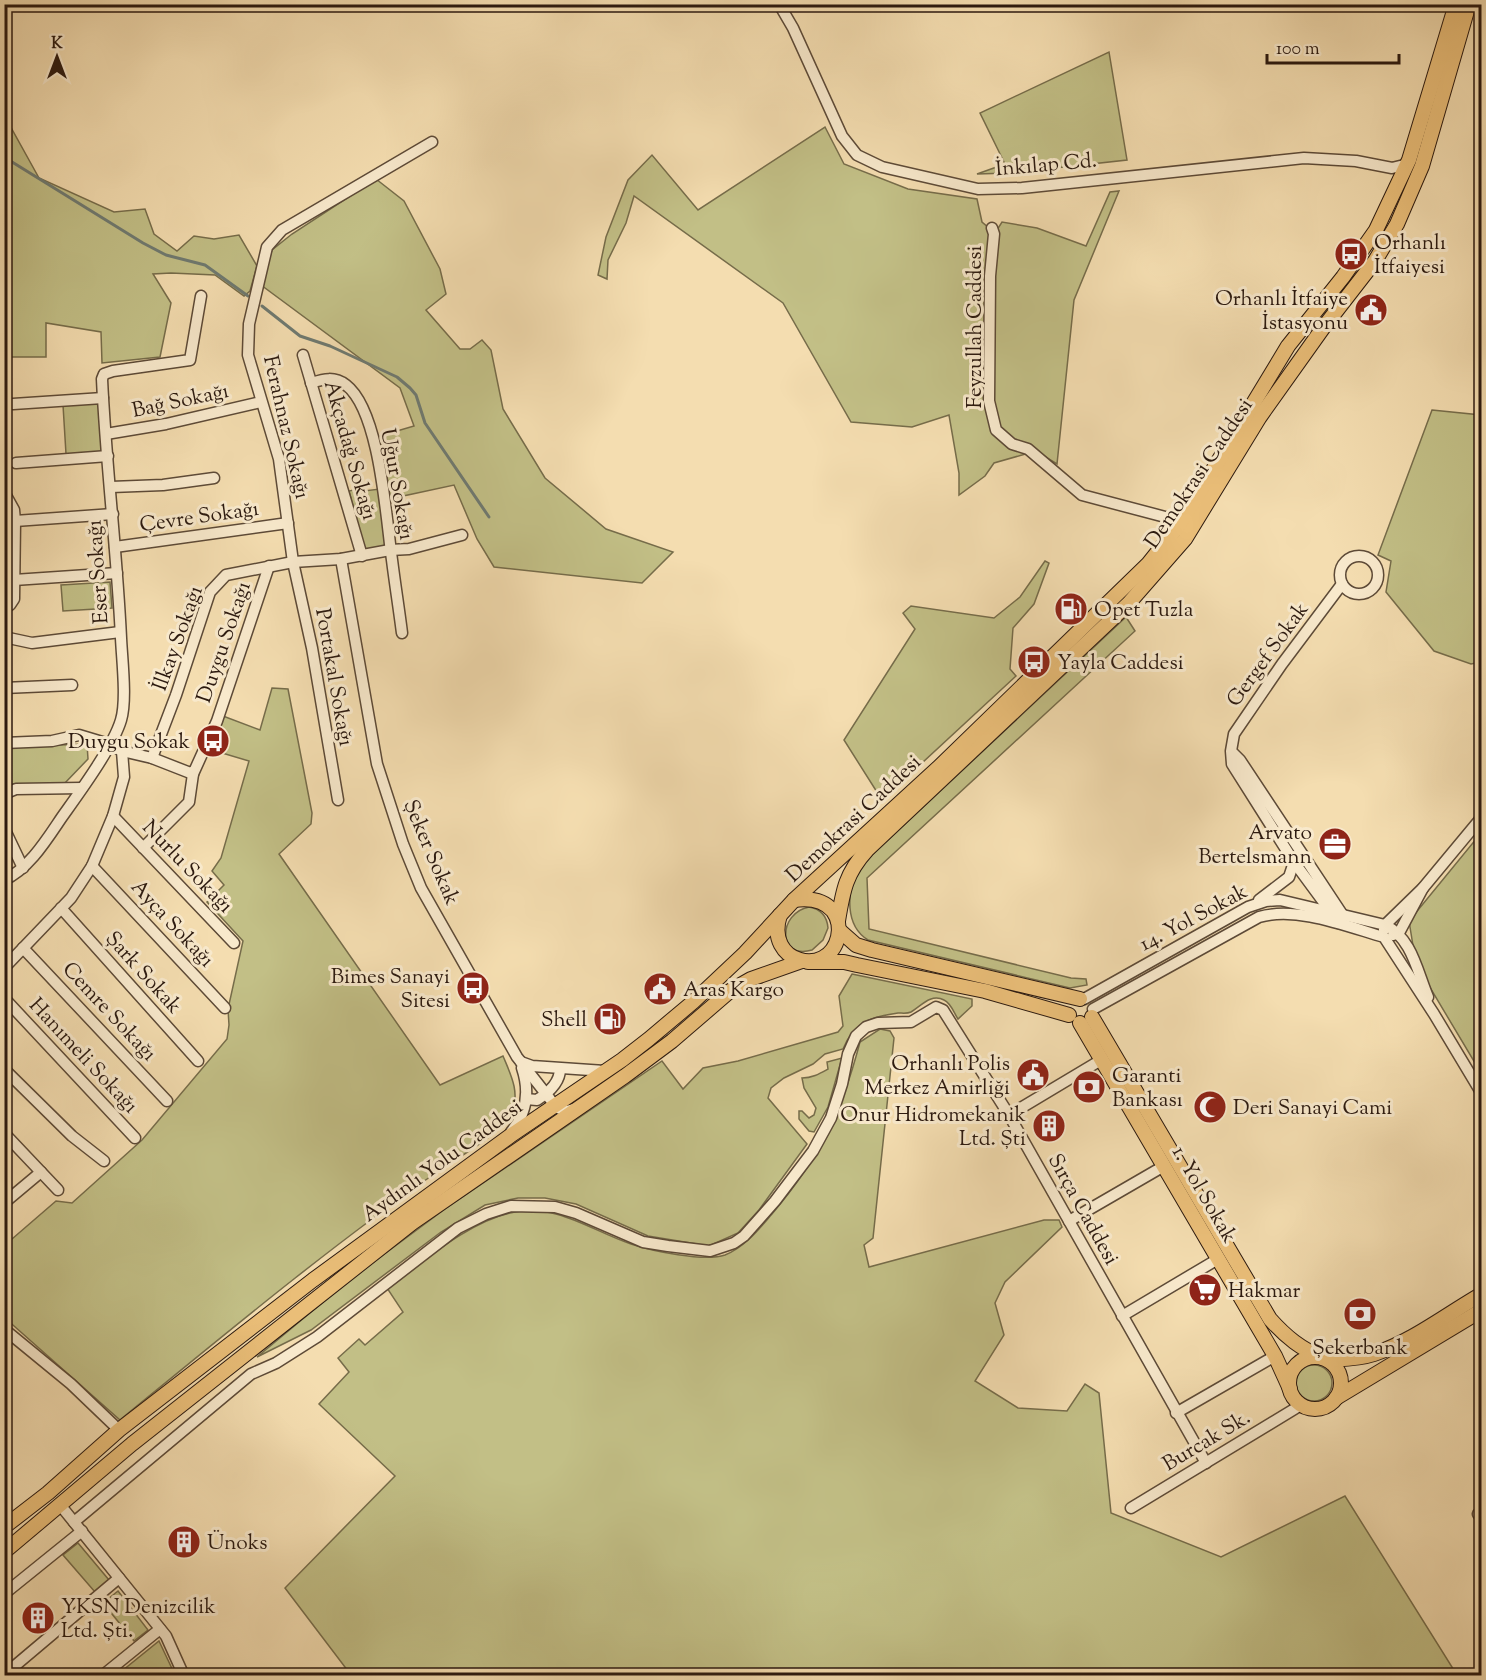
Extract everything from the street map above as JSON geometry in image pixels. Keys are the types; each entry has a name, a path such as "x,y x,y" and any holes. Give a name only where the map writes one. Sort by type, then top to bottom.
{"main road":[{"name":"Demokrasi Caddesi","path":"794,900 938,768 1115,598 1148,564 1176,529 1288,346 1343,277 1376,230 1410,160 1456,4"},
{"name":"Demokrasi Caddesi","path":"839,925 846,880 854,865 867,850 1129,603 1178,547 1259,418 1379,254 1409,200 1422,166 1469,4"},
{"path":"1409,200 1405,185 1410,160"},
{"path":"1315,310 1338,308"},
{"path":"815,899 833,911 839,925 856,945 989,977 1083,1010 844,962 805,961 788,955 777,936 776,925 780,915 794,900 815,899"},
{"name":"Aydınlı Yolu Caddesi","path":"4,1527 48,1493 119,1430 313,1280 504,1140 542,1102 605,1071 649,1039 693,1002 745,953 780,915"},
{"path":"805,961 827,955 833,948 839,925"},
{"name":"Aydınlı Yolu Caddesi","path":"4,1552 132,1444 412,1223 672,1041 730,991 751,979 805,961"},
{"path":"985,992 989,977"},
{"name":"1. Yol Sokak","path":"1083,1010 1101,1060 1275,1356 1292,1395 1301,1405"},
{"name":"1. Yol Sokak","path":"1083,1010 1270,1319 1295,1344 1325,1359"},
{"path":"1290,1389 1289,1380 1296,1366 1310,1358 1350,1359 1373,1354 1392,1346 1482,1294"},
{"path":"1301,1405 1309,1408 1324,1407 1482,1310"},
{"path":"1325,1359 1339,1373 1341,1382 1336,1398"},
{"path":"119,1430 132,1444"}],"street":[{"name":"İnkılap Cd.","path":"779,4 793,28 842,136 857,155 882,167 978,189 1022,188 1304,158 1340,159 1398,167 1410,160"},
{"name":"Ferahnaz Sokağı","path":"293,562 279,459 248,356 249,324 267,247 282,231 432,142"},
{"path":"1381,165 1394,173 1395,191"},
{"name":"Feyzullah Caddesi","path":"992,228 994,234 990,276 989,401 996,430 1012,444 1029,449 1082,495 1169,518 1176,529"},
{"name":"Eser Sokağı","path":"4,880 14,876 23,868 82,788 110,744 121,720 117,573 102,379 104,374 120,369 190,360 201,296"},
{"name":"Akçadağ Sokağı","path":"303,355 362,556"},
{"name":"Uğur Sokağı","path":"311,383 330,378 345,385 357,397 372,434 380,468 402,633"},
{"path":"13,404 103,398"},
{"name":"Bağ Sokağı","path":"106,434 166,424 261,402"},
{"path":"16,463 108,456"},
{"path":"111,487 163,485 214,478"},
{"path":"4,492 14,510 15,521 14,599 10,605 4,607"},
{"path":"15,521 113,514"},
{"name":"Çevre Sokağı","path":"115,547 288,523"},
{"name":"Duygu Sokağı","path":"144,848 189,802 193,774 217,721 269,566 409,549 462,535"},
{"name":"Şeker Sokak","path":"341,559 377,764 403,844 421,888 554,1124"},
{"name":"Portakal Sokağı","path":"293,562 312,648 338,800"},
{"name":"İlkay Sokağı","path":"152,758 176,695 210,592 226,575 269,566"},
{"path":"14,580 117,573"},
{"name":"Gergef Sokak","path":"1231,751 1234,734 1282,664 1342,584"},
{"path":"4,637 32,643 120,632"},
{"path":"4,688 72,684"},
{"path":"4,743 52,741 79,735 110,744 122,751 152,758 193,774"},
{"path":"4,968 71,898 92,866 113,816 124,777 122,751"},
{"path":"1231,751 1232,764 1294,862 1328,910 1340,919"},
{"path":"1231,751 1240,760 1340,919"},
{"path":"4,794 16,789 82,788"},
{"name":"Nurlu Sokağı","path":"113,816 234,943"},
{"path":"1482,817 1384,931 1482,1094"},
{"path":"4,828 23,868"},
{"path":"1248,907 1284,883 1292,872 1294,862"},
{"name":"Ayça Sokağı","path":"92,866 225,1008"},
{"path":"1423,888 1399,933 1410,948 1434,1014"},
{"name":"14. Yol Sokak","path":"1083,1010 1248,907 1266,901 1280,900 1328,910"},
{"name":"Şark Sokak","path":"61,908 198,1061"},
{"name":"14. Yol Sokak","path":"1083,1010 1259,917 1281,913 1340,919 1399,933"},
{"name":"Cemre Sokağı","path":"23,948 167,1101"},
{"name":"Hanımeli Sokağı","path":"4,998 135,1138"},
{"name":"Sırça Caddesi","path":"74,1522 251,1374 276,1363 317,1337 458,1228 486,1214 511,1206 555,1207 576,1213 643,1242 710,1251 734,1244 775,1201 813,1151 831,1118 842,1084 848,1054 856,1036 866,1028 878,1023 911,1022 936,1006 943,1010 1009,1115 1206,1463"},
{"path":"517,1057 532,1066 605,1071"},
{"path":"517,1057 524,1075 542,1102 567,1111 577,1108"},
{"path":"1009,1115 1101,1060"},
{"path":"542,1102 542,1077 548,1070 557,1068"},
{"path":"4,1069 72,1136 104,1161"},
{"path":"504,1140 523,1114 542,1102"},
{"path":"5,1135 58,1190"},
{"path":"1069,1221 1164,1166"},
{"path":"4,1203 41,1172"},
{"path":"1122,1316 1218,1259"},
{"path":"4,1329 71,1384 119,1430"},
{"path":"1176,1413 1275,1356"},
{"name":"Burcak Sk.","path":"1131,1508 1301,1405"},
{"path":"61,1506 166,1636 184,1676"},
{"path":"4,1594 82,1531"},
{"path":"4,1675 119,1578"},
{"path":"102,1676 160,1629"}],"shaded area":[{"path":"1109,52 1127,160 1009,173 977,174 1005,164 980,113"},
{"path":"4,123 9,124 39,178 114,212 145,209 154,234 177,251 194,236 214,239 239,235 257,266 250,291 244,296 215,275 153,274 171,303 160,357 102,363 101,332 46,323 46,357 5,357"},
{"path":"825,127 844,164 908,189 977,199 982,222 995,233 1002,222 1037,228 1086,246 1110,192 1119,191 1074,300 1057,464 1036,451 994,463 985,476 959,495 959,473 949,415 912,427 851,422 783,303 634,196 626,223 608,260 607,279 598,275 606,237 628,180 652,155 698,210"},
{"path":"376,179 404,201 440,269 446,294 426,310 460,349 470,349 482,340 491,350 503,409 545,478 606,529 673,552 642,583 494,567 477,539 454,485 389,499 373,438 414,426 400,388 261,285 272,250 292,234"},
{"path":"99,402 103,452 66,454 63,405"},
{"path":"1432,410 1481,415 1481,662 1471,664 1434,651 1386,592 1391,561 1378,555"},
{"path":"363,488 364,491 380,489 387,547 365,551 349,491"},
{"path":"1045,561 1049,563 1034,604 1013,628 1010,669 1016,676 882,800 844,740 915,629 903,613 911,606 994,618 1020,597"},
{"path":"110,582 112,608 63,611 61,585"},
{"path":"1126,617 1135,631 867,878 869,929 1071,978 1086,979 1087,985 1070,988 868,940 860,934 850,908 851,889 856,870"},
{"path":"272,688 288,689 312,813 311,824 279,854 440,1085 503,1056 514,1084 514,1105 507,1120 489,1137 396,1201 316,1262 120,1420 5,1318 5,1245 56,1201 72,1203 142,1140 227,1039 228,1009 243,941 207,902 224,885 212,871 221,858 249,761 212,750 223,716 260,730"},
{"path":"87,744 88,759 63,785 5,790 4,747"},
{"path":"1481,833 1481,1073 1416,964 1409,921"},
{"path":"809,907 823,914 828,928 823,940 812,950 801,951 792,948 787,942 787,926 791,918 799,911"},
{"path":"852,974 972,999 972,1006 958,1019 946,1001 935,998 926,1001 909,1013 871,1019 852,1033 843,1049 825,1054 813,1064 784,1078 771,1088 768,1098 807,1144 759,1210 738,1233 709,1246 648,1236 576,1204 545,1198 518,1198 485,1205 441,1232 311,1330 257,1357 352,1278 445,1209 662,1061 683,1089 703,1068 738,1061 838,1032 843,1026 839,996"},
{"path":"880,1029 890,1031 894,1038 873,1238 864,1245 869,1267 1044,1220 1059,1220 1062,1227 1005,1282 995,1303 1004,1335 975,1381 1018,1408 1067,1411 1085,1384 1099,1393 1111,1513 1221,1557 1345,1496 1457,1675 351,1675 285,1588 395,1476 319,1404 349,1372 338,1358 359,1339 365,1345 403,1312 387,1288 464,1233 498,1216 515,1212 546,1212 560,1215 617,1239 652,1250 704,1257 716,1257 732,1252 757,1231 804,1173 837,1113 860,1042"},
{"path":"842,1058 828,1107 814,1132 809,1131 799,1119 799,1111 809,1118 814,1115 816,1108 804,1088 802,1078 822,1073 828,1069 827,1062"},
{"path":"1314,1365 1327,1370 1332,1383 1327,1396 1314,1401 1301,1396 1296,1383 1301,1370"},
{"path":"78,1543 109,1580 95,1592 63,1555"},
{"path":"118,1591 148,1630 134,1641 103,1603"},
{"path":"159,1641 175,1675 117,1675"}],"waterway":[{"path":"4,157 143,243 166,255 205,265 248,296"},
{"path":"262,306 300,336 330,346 397,377 410,388 416,395 425,423 489,517"}],"place":[{"name":"Orhanlı İtfaiyesi","path":"1351,254"},
{"name":"Orhanlı İtfaiye İstasyonu","path":"1371,310"},
{"name":"Opet Tuzla","path":"1071,609"},
{"name":"Yayla Caddesi","path":"1034,662"},
{"name":"Duygu Sokak","path":"213,741"},
{"name":"Arvato Bertelsmann","path":"1335,844"},
{"name":"Bimes Sanayi Sitesi","path":"473,988"},
{"name":"Aras Kargo","path":"660,989"},
{"name":"Shell","path":"610,1019"},
{"name":"Orhanlı Polis Merkez Amirliği","path":"1033,1075"},
{"name":"Garanti Bankası","path":"1089,1087"},
{"name":"Deri Sanayi Cami","path":"1210,1107"},
{"name":"Onur Hidromekanik Ltd. Şti","path":"1049,1126"},
{"name":"Hakmar","path":"1205,1290"},
{"name":"Şekerbank","path":"1360,1314"},
{"name":"Ünoks","path":"184,1542"},
{"name":"YKSN Denizcilik Ltd. Şti.","path":"38,1618"}]}
